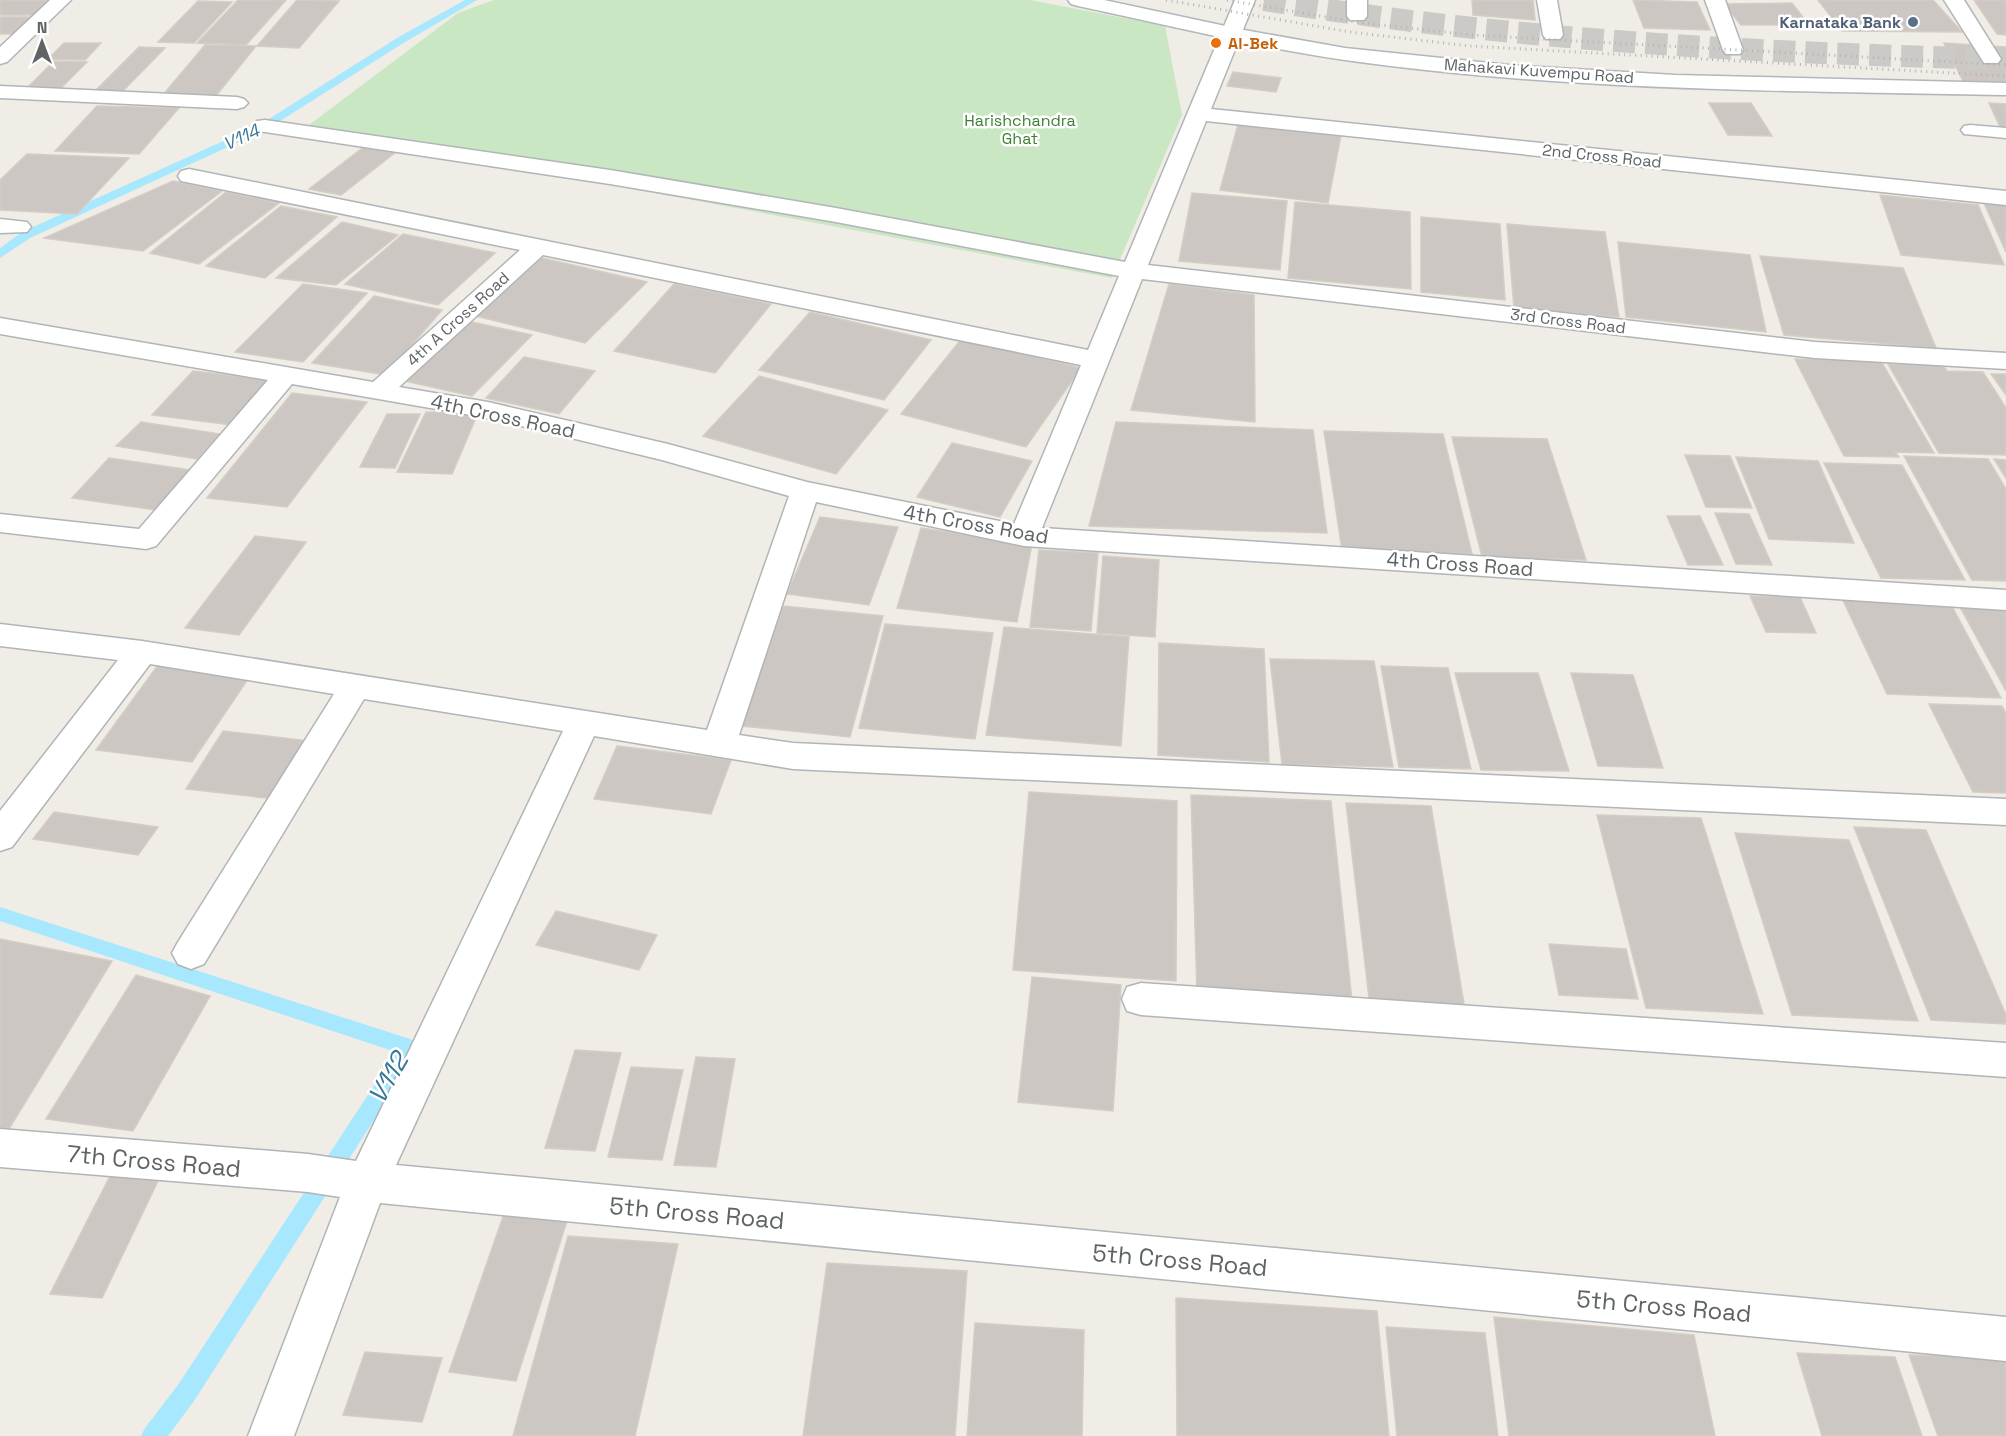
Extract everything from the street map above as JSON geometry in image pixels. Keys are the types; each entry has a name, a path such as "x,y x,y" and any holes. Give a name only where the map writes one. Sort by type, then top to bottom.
{"street":[{"path":"0,58 62,0"},
{"name":"Mahakavi Kuvempu Road","path":"1078,0 1344,54 1527,72 1748,83 2006,89"},
{"path":"1024,536 1245,0"},
{"path":"1547,0 1553,34"},
{"path":"1715,0 1733,50"},
{"path":"1954,0 1991,59"},
{"path":"0,92 237,103"},
{"name":"2nd Cross Road","path":"1199,114 2006,198"},
{"name":"3rd Cross Road","path":"265,126 610,177 836,215 1132,271 1815,350 2006,361"},
{"path":"189,176 1096,360"},
{"name":"4th A Cross Road","path":"379,391 538,247"},
{"name":"4th Cross Road","path":"0,326 488,410 645,447 805,491 1024,536 2006,600"},
{"path":"0,523 146,539 286,375"},
{"path":"719,744 805,491"},
{"path":"0,636 142,652 793,756 2006,812"},
{"path":"0,837 142,652"},
{"path":"191,953 356,686"},
{"path":"272,1436 361,1180 584,723"},
{"path":"1141,999 2006,1060"},
{"name":"7th Cross Road","path":"0,1148 308,1173 361,1180"},
{"name":"5th Cross Road","path":"361,1180 2006,1339"}],"lane":[{"path":"1970,130 2006,133"}],"green space":[{"name":"Harishchandra Ghat","path":"494,0 1030,0 1165,26 1182,115 1112,278 305,128 458,13"}],"building":[{"path":"0,0 56,0 40,15 0,15"},
{"path":"238,0 286,0 246,45 197,43"},
{"path":"297,0 339,1 299,48 257,46"},
{"path":"1472,0 1533,0 1535,20 1473,15"},
{"path":"1633,0 1697,2 1710,30 1644,28"},
{"path":"1818,0 1933,0 1962,32 1842,31"},
{"path":"1974,0 2006,0 2006,35 1997,34"},
{"path":"198,1 232,2 194,43 158,42"},
{"path":"1792,3 1809,25 1741,25 1724,4"},
{"path":"0,17 39,17 22,34 0,34"},
{"path":"64,43 101,43 85,60 48,59"},
{"path":"1944,43 2006,47 2006,95 1969,93"},
{"path":"205,45 256,46 215,97 162,96"},
{"path":"139,47 165,48 119,95 92,94"},
{"path":"54,61 87,62 59,90 26,89"},
{"path":"1233,72 1281,78 1276,92 1227,86"},
{"path":"1709,103 1751,103 1772,136 1728,135"},
{"path":"1989,103 2006,104 2006,127 2000,127"},
{"path":"97,106 179,108 139,154 55,151"},
{"path":"1238,124 1341,135 1328,203 1220,190"},
{"path":"369,143 401,148 341,195 309,189"},
{"path":"27,154 129,158 77,214 0,210 0,180"},
{"path":"173,181 222,191 143,251 44,238"},
{"path":"226,192 279,203 199,264 150,253"},
{"path":"1192,193 1287,201 1280,270 1179,261"},
{"path":"1880,195 1978,205 2004,265 1901,255"},
{"path":"1295,202 1410,212 1411,289 1288,278"},
{"path":"1984,203 2006,204 2006,252"},
{"path":"281,206 337,217 265,278 206,266"},
{"path":"1421,217 1500,224 1505,300 1421,292"},
{"path":"342,222 398,235 336,285 276,278"},
{"path":"1507,224 1605,232 1619,317 1514,308"},
{"path":"403,234 495,253 438,305 345,284"},
{"path":"1618,242 1750,255 1766,332 1626,317"},
{"path":"1760,256 1903,268 1936,348 1784,335"},
{"path":"542,258 647,282 585,343 476,316"},
{"path":"303,284 367,293 303,362 235,352"},
{"path":"674,284 771,304 715,373 614,351"},
{"path":"1169,284 1254,295 1255,422 1131,410"},
{"path":"374,296 442,310 386,375 312,363"},
{"path":"810,312 931,340 884,400 759,370"},
{"path":"467,321 532,335 472,396 405,381"},
{"path":"962,338 1081,368 1026,447 901,414"},
{"path":"524,357 595,371 559,414 486,398"},
{"path":"1795,359 1881,361 1934,453 1895,452 1899,457 1844,456"},
{"path":"1888,364 1943,365 1947,371 1983,372 2006,408 2006,455 1939,453"},
{"path":"193,371 270,380 232,425 152,415"},
{"path":"1991,374 2006,374 2006,395"},
{"path":"759,376 888,410 836,474 703,436"},
{"path":"292,393 367,402 287,507 207,498"},
{"path":"426,412 478,413 452,474 397,472"},
{"path":"387,414 420,414 395,468 360,467"},
{"path":"141,422 220,434 197,459 116,446"},
{"path":"1116,422 1313,430 1327,533 1089,526"},
{"path":"1324,431 1443,434 1472,554 1342,550"},
{"path":"1452,437 1547,439 1586,560 1482,557"},
{"path":"952,443 1032,461 1000,517 917,497"},
{"path":"1685,455 1730,456 1752,508 1706,507"},
{"path":"1904,456 1988,459 2006,489 2006,581 1972,580"},
{"path":"1736,457 1818,461 1854,543 1769,539"},
{"path":"109,458 191,470 156,510 72,498"},
{"path":"1994,459 2006,460 2006,478"},
{"path":"1824,463 1902,465 1965,580 1881,578"},
{"path":"1715,513 1749,514 1772,565 1736,564"},
{"path":"1667,516 1700,516 1723,565 1688,565"},
{"path":"820,517 898,527 869,605 787,594"},
{"path":"921,528 1032,544 1017,622 897,608"},
{"path":"255,536 306,542 239,635 185,628"},
{"path":"1039,550 1098,553 1091,631 1030,627"},
{"path":"1103,556 1159,560 1155,637 1097,633"},
{"path":"1750,596 1800,597 1816,633 1766,632"},
{"path":"1841,596 1948,599 2001,698 1887,694"},
{"path":"783,606 883,616 850,737 742,726"},
{"path":"1960,607 2006,608 2006,691"},
{"path":"885,624 993,633 975,739 859,728"},
{"path":"1004,627 1129,637 1121,746 986,735"},
{"path":"1159,643 1264,649 1269,762 1158,755"},
{"path":"1270,659 1374,661 1393,767 1282,764"},
{"path":"158,665 250,676 192,762 96,750"},
{"path":"1381,666 1448,668 1471,769 1399,767"},
{"path":"1455,673 1538,673 1569,771 1481,770"},
{"path":"1571,673 1633,675 1663,768 1598,766"},
{"path":"1929,704 2002,706 2006,713 2006,793 1973,792"},
{"path":"223,731 310,741 275,799 186,789"},
{"path":"617,746 731,760 711,814 594,799"},
{"path":"1029,792 1177,801 1176,981 1013,970"},
{"path":"1191,795 1331,801 1352,1001 1197,993"},
{"path":"1346,803 1431,806 1465,1010 1370,1006"},
{"path":"54,812 158,827 138,855 33,839"},
{"path":"1597,815 1701,818 1763,1014 1646,1008"},
{"path":"1854,827 1926,830 2006,1015 2006,1024 1931,1020"},
{"path":"1735,833 1849,840 1918,1021 1792,1015"},
{"path":"556,911 657,935 639,970 536,945"},
{"path":"0,939 112,961 9,1129 0,1128"},
{"path":"1549,944 1626,949 1638,999 1559,995"},
{"path":"136,975 210,996 133,1131 46,1119"},
{"path":"1032,977 1121,985 1113,1111 1018,1102"},
{"path":"575,1050 621,1053 595,1151 545,1148"},
{"path":"696,1057 735,1059 716,1167 674,1165"},
{"path":"631,1067 683,1070 662,1160 608,1157"},
{"path":"110,1176 158,1181 102,1298 50,1294"},
{"path":"505,1211 568,1218 516,1381 449,1372"},
{"path":"568,1236 678,1244 635,1436 513,1436"},
{"path":"827,1263 967,1271 955,1436 803,1436"},
{"path":"1176,1298 1377,1311 1389,1436 1177,1436"},
{"path":"1494,1317 1694,1335 1715,1436 1509,1436"},
{"path":"975,1323 1084,1330 1082,1436 967,1436"},
{"path":"1386,1327 1485,1333 1498,1436 1397,1436"},
{"path":"365,1352 442,1358 422,1422 343,1415"},
{"path":"1797,1353 1895,1357 1922,1436 1822,1436"},
{"path":"1909,1355 2006,1357 2006,1436 1938,1436"}],"waterway":[{"name":"V114","path":"0,254 26,235 265,126 401,40 472,0"},
{"name":"V112","path":"0,914 410,1048 186,1393 153,1436"}],"tunnel":[{"path":"1264,0 1356,14 1541,35 1820,53 2006,59"}],"railway":[{"path":"1166,0 1350,32 1470,46 2006,76"},
{"path":"1227,0 1355,22 1471,35 2006,65"}],"place":[{"name":"Karnataka Bank","path":"1913,22"},
{"name":"Al-Bek","path":"1216,43"}]}
